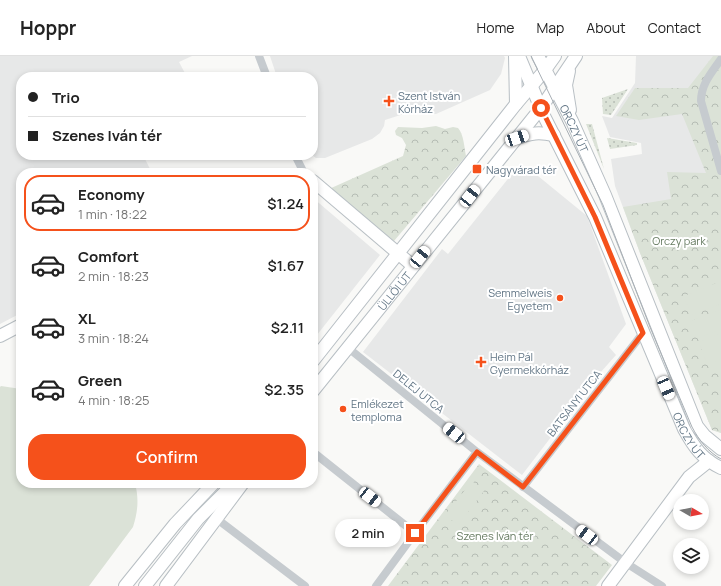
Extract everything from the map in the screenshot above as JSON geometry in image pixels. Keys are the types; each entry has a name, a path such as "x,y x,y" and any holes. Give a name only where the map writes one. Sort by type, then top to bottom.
{"main road":[{"path":"515,56 516,104"},
{"name":"ORCZY ÚT","path":"519,56 554,136 595,217 684,429 694,447 702,456 721,468"},
{"name":"ORCZY ÚT","path":"538,56 572,121 605,194 697,426 705,436 721,450"},
{"name":"ÜLLŐI ÚT","path":"318,355 555,56"},
{"path":"572,121 566,85 573,61"},
{"name":"ÜLLŐI ÚT","path":"318,385 541,108 573,61"},
{"path":"517,138 538,133 554,136"},
{"path":"318,185 413,266"},
{"path":"0,336 16,328"},
{"path":"608,586 690,477 709,461"},
{"path":"125,586 175,524 209,488"},
{"path":"198,519 216,488"},
{"path":"145,586 198,519 229,488"},
{"path":"166,586 239,488"}],"street":[{"path":"259,56 265,72"},
{"path":"721,59 704,84 701,93 701,101 721,171"},
{"name":"BATSÁNYI UTCA","path":"523,487 643,333"},
{"name":"DELEJ UTCA","path":"347,347 477,452"},
{"path":"709,461 721,450"},
{"path":"376,586 477,452 626,563 662,586"},
{"path":"318,456 415,533"},
{"path":"217,518 305,586"}],"shaded area":[{"path":"0,56 192,56 179,62 184,72 16,72 16,160 146,160 150,168 16,168 16,316 0,324"},
{"name":"Szent István Kórház","path":"270,56 504,56 505,58 501,74 490,90 436,114 424,114 416,110 385,120 384,126 380,133 372,139 325,158 318,158 318,72 275,72"},
{"name":"Orczy park","path":"636,56 721,56 721,433 712,430 640,253 615,186 611,159 642,154 641,143 610,137 602,116 612,118 635,83"},
{"path":"511,175 538,176 587,216 626,324 609,347 616,355 600,373 522,475 363,352 442,249 448,254"},
{"path":"318,202 380,255 318,334"}],"green space":[{"name":"Orczy park","path":"713,56 721,56 721,433 712,430 640,253 623,207 671,199 667,172 706,173 682,114 639,120 616,116 635,88 688,88"},
{"path":"628,89 611,115 603,114 602,98"},
{"path":"586,124 592,124 604,169"},
{"path":"436,126 445,129 453,127 458,128 463,138 466,156 394,241 329,189 403,156 406,145 402,138 396,135 395,131 398,127 422,128"},
{"path":"607,138 637,143 637,145 610,149"},
{"path":"721,281 721,304 692,315 684,296"},
{"path":"721,309 721,329 697,338 690,321"},
{"path":"721,333 721,359 707,364 699,342"},
{"path":"0,387 16,388 16,488 136,488 137,505 133,527 89,586 0,586"},
{"name":"Szenes Iván tér","path":"479,464 612,565 596,586 388,586"},
{"path":"472,481 484,491 458,525 445,515"}],"tram line":[{"path":"531,56 603,205 650,327 692,427 704,445 721,459"}],"place":[{"name":"Szent István Kórház","path":"389,101"},
{"name":"Nagyvárad tér","path":"477,169"},
{"name":"Semmelweis Egyetem","path":"560,298"},
{"name":"Heim Pál Gyermekkórház","path":"481,362"},
{"name":"Emlékezet temploma","path":"343,409"}],"route":[{"path":"415,533 477,452 523,487 643,333 620,274 595,217 541,108"}]}
